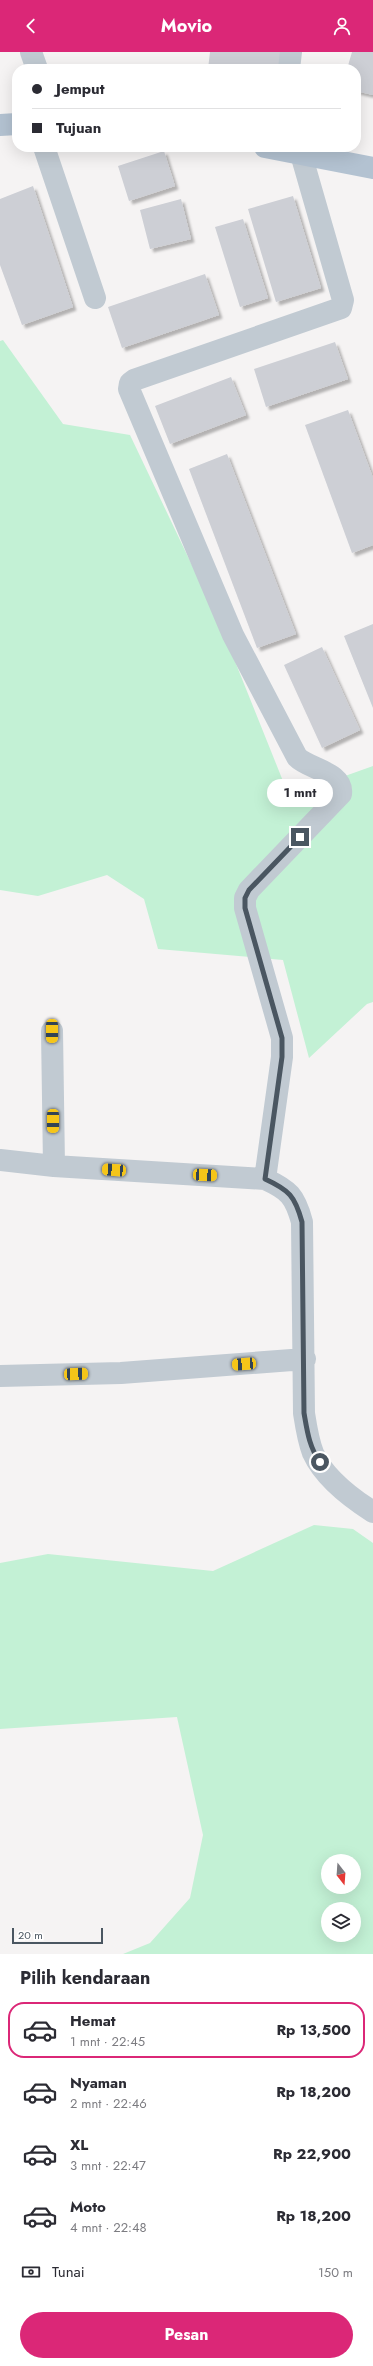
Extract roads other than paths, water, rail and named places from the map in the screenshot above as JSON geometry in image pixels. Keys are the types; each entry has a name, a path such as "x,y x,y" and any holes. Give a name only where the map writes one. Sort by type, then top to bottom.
{"main road":[{"path":"0,125 12,124"},
{"path":"292,152 373,168"}],"street":[{"path":"31,52 35,64"},
{"path":"290,64 291,52"},
{"path":"46,152 95,298"},
{"path":"265,1179 282,1057 282,1038 245,908 245,898 249,890 341,794 342,790 336,779 302,763 293,750 233,635 129,389 130,383 134,380 341,308 343,300 301,154"},
{"path":"52,1031 54,1166"},
{"path":"0,1160 54,1166 265,1179 281,1187 293,1197 302,1222 305,1359 304,1413 314,1454 339,1486 373,1512"},
{"path":"0,1376 121,1373 305,1359"}]}
